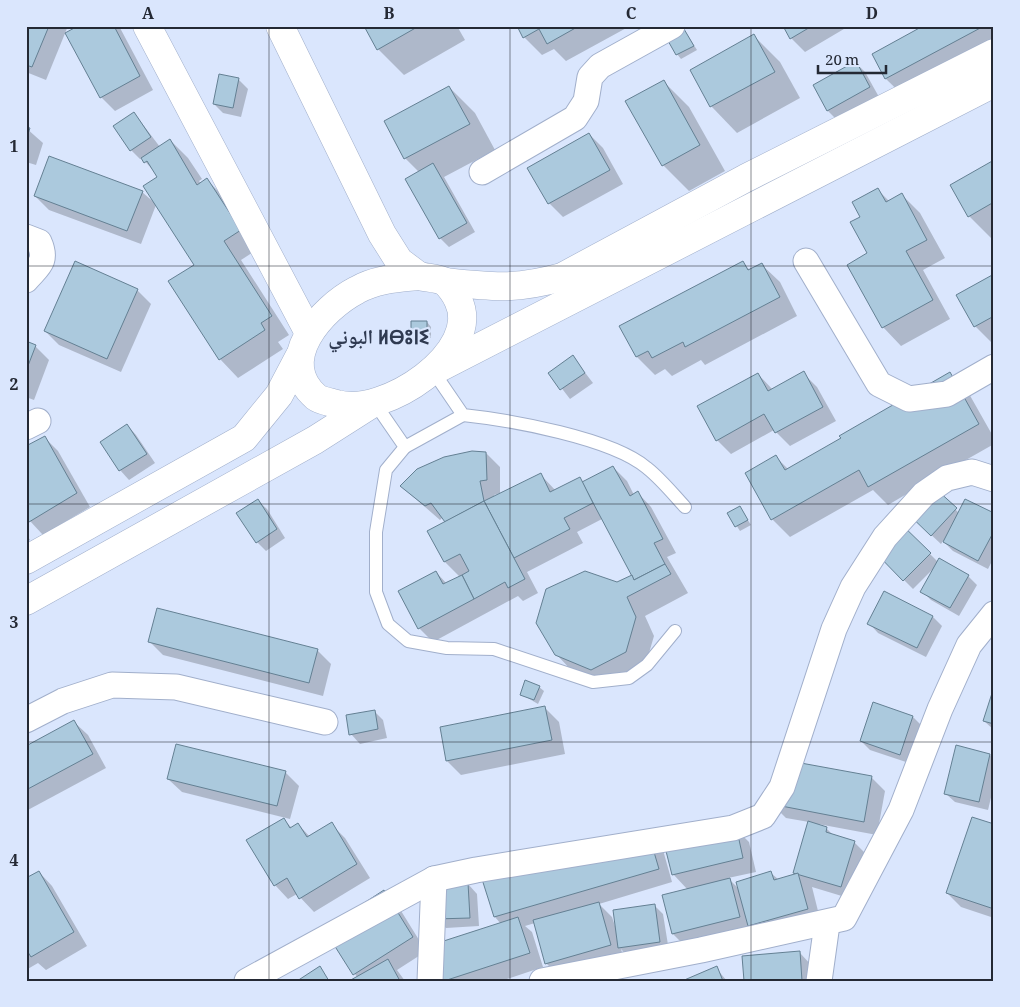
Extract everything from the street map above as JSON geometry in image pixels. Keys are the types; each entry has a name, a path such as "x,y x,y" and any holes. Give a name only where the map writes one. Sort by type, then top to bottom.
{"main road":[{"path":"148,26 304,345 302,381 317,398 344,406 374,402"},
{"path":"280,26 382,234 399,261 456,294 463,310 462,330 452,349 433,371"},
{"path":"26,560 244,438 278,395 304,345 330,307 358,289 386,280 432,279 500,288 532,285 562,277 746,178 994,53"},
{"path":"26,600 315,440 374,402 406,389 433,371 994,83"}],"street":[{"path":"482,172 575,118 586,101 590,77 600,66 672,26"},
{"path":"26,237 39,242 44,252 43,261 26,280"},
{"path":"806,261 879,384 910,398 947,394 994,367"},
{"path":"247,981 434,879 476,870 733,828 763,816 782,787 834,629 853,588 885,538 924,494 947,478 972,472 994,479"},
{"path":"542,981 827,924 844,918 901,810 940,709 969,645 994,614"},
{"path":"26,720 63,701 112,685 176,688 325,722"},
{"path":"430,981 434,879"},
{"path":"819,981 827,924"}],"lane":[{"path":"433,371 463,415"},
{"path":"374,402 405,446"},
{"path":"675,631 652,660 630,678 593,682 494,649 447,648 408,641 388,624 376,592 376,532 386,470 405,446 463,415 524,425 612,447 647,467 685,506"}],"building":[{"path":"26,26 49,26 32,67 26,65"},
{"path":"78,26 114,26 140,76 100,98 65,33"},
{"path":"364,26 419,26 377,50"},
{"path":"517,26 579,26 547,44 539,29 523,38"},
{"path":"783,26 812,26 790,39"},
{"path":"923,26 984,26 885,79 872,54"},
{"path":"684,29 694,46 676,55 667,39"},
{"path":"754,34 775,72 710,107 690,70"},
{"path":"856,61 870,87 827,111 813,85"},
{"path":"219,74 239,78 233,108 213,104"},
{"path":"664,80 700,145 662,166 625,101"},
{"path":"449,86 470,124 404,159 384,121"},
{"path":"134,112 151,137 130,151 113,126"},
{"path":"26,127 30,128 26,140"},
{"path":"589,133 610,170 548,204 527,168"},
{"path":"170,139 197,185 207,178 241,230 224,241 272,316 261,323 265,330 219,360 168,281 194,265 143,186 157,177 147,161 144,163 141,158"},
{"path":"49,156 143,191 127,231 34,196"},
{"path":"994,160 994,202 968,217 950,185"},
{"path":"433,163 467,223 439,239 405,179"},
{"path":"878,188 886,202 902,193 927,240 906,251 933,300 882,328 847,265 867,253 850,222 860,217 852,202"},
{"path":"75,261 138,289 107,359 44,331"},
{"path":"743,261 748,270 762,263 780,297 685,347 683,342 652,358 648,351 636,357 619,326"},
{"path":"994,274 994,316 974,327 956,295"},
{"path":"411,321 427,321 427,335 411,334"},
{"path":"26,341 36,345 26,371"},
{"path":"573,355 585,373 560,390 548,373"},
{"path":"804,371 823,407 775,433 764,414 716,441 697,406 758,373 768,391"},
{"path":"950,372 979,424 868,487 859,470 771,520 745,473 776,455 785,470 841,438 839,436"},
{"path":"127,424 147,454 119,471 100,442"},
{"path":"45,436 77,493 29,522 26,517 26,446"},
{"path":"472,451 486,452 487,480 480,481 484,501 445,522 431,503 425,506 400,486 417,469 444,457"},
{"path":"613,466 630,496 638,491 663,539 654,543 665,564 634,580 582,482"},
{"path":"541,473 550,492 580,477 593,503 564,518 570,529 514,558 484,501"},
{"path":"927,481 957,508 931,536 902,508"},
{"path":"258,499 277,529 256,543 236,513"},
{"path":"965,499 994,513 994,531 978,561 943,542"},
{"path":"484,501 525,579 508,588 505,582 474,599 462,575 469,571 460,554 444,562 427,531"},
{"path":"740,506 748,520 735,527 727,513"},
{"path":"899,522 931,553 903,581 872,549"},
{"path":"939,558 969,575 950,608 920,592"},
{"path":"665,564 671,574 627,597 636,617 626,652 591,670 555,655 536,623 546,589 585,571 617,582 632,575 634,580"},
{"path":"436,571 443,584 462,575 474,599 418,629 398,591"},
{"path":"884,591 933,616 917,648 867,624"},
{"path":"157,608 318,649 309,683 148,642"},
{"path":"525,680 540,686 534,700 520,695"},
{"path":"994,687 994,724 983,721"},
{"path":"873,702 913,716 900,755 860,741"},
{"path":"545,706 552,740 446,761 440,727"},
{"path":"375,710 378,729 349,735 346,715"},
{"path":"74,720 93,754 26,790 26,746"},
{"path":"176,744 286,771 277,806 167,779"},
{"path":"956,745 990,754 979,802 944,794"},
{"path":"779,759 872,776 864,822 771,804"},
{"path":"972,817 994,824 994,909 946,893"},
{"path":"284,818 290,828 298,823 307,837 332,822 357,864 299,899 287,878 274,886 246,840"},
{"path":"808,821 827,827 826,832 855,841 841,887 793,873"},
{"path":"736,826 743,858 672,875 664,843"},
{"path":"649,835 659,869 494,917 481,876"},
{"path":"39,871 74,932 31,957 26,949 26,878"},
{"path":"771,871 774,880 798,873 808,909 748,926 736,882"},
{"path":"730,878 740,917 672,934 662,895"},
{"path":"468,883 470,918 435,919 434,885"},
{"path":"384,890 413,937 353,975 324,929"},
{"path":"599,902 611,945 545,964 533,920"},
{"path":"655,904 660,942 618,948 613,910"},
{"path":"518,917 530,953 444,981 433,981 422,948"},
{"path":"800,951 802,981 744,981 742,956"},
{"path":"388,959 400,981 349,981"},
{"path":"320,966 329,981 297,981"},
{"path":"717,966 723,981 682,981"}],"district":[{"name":"البوني ⵍⴱⵓⵏⵉ","path":"379,337"}]}
